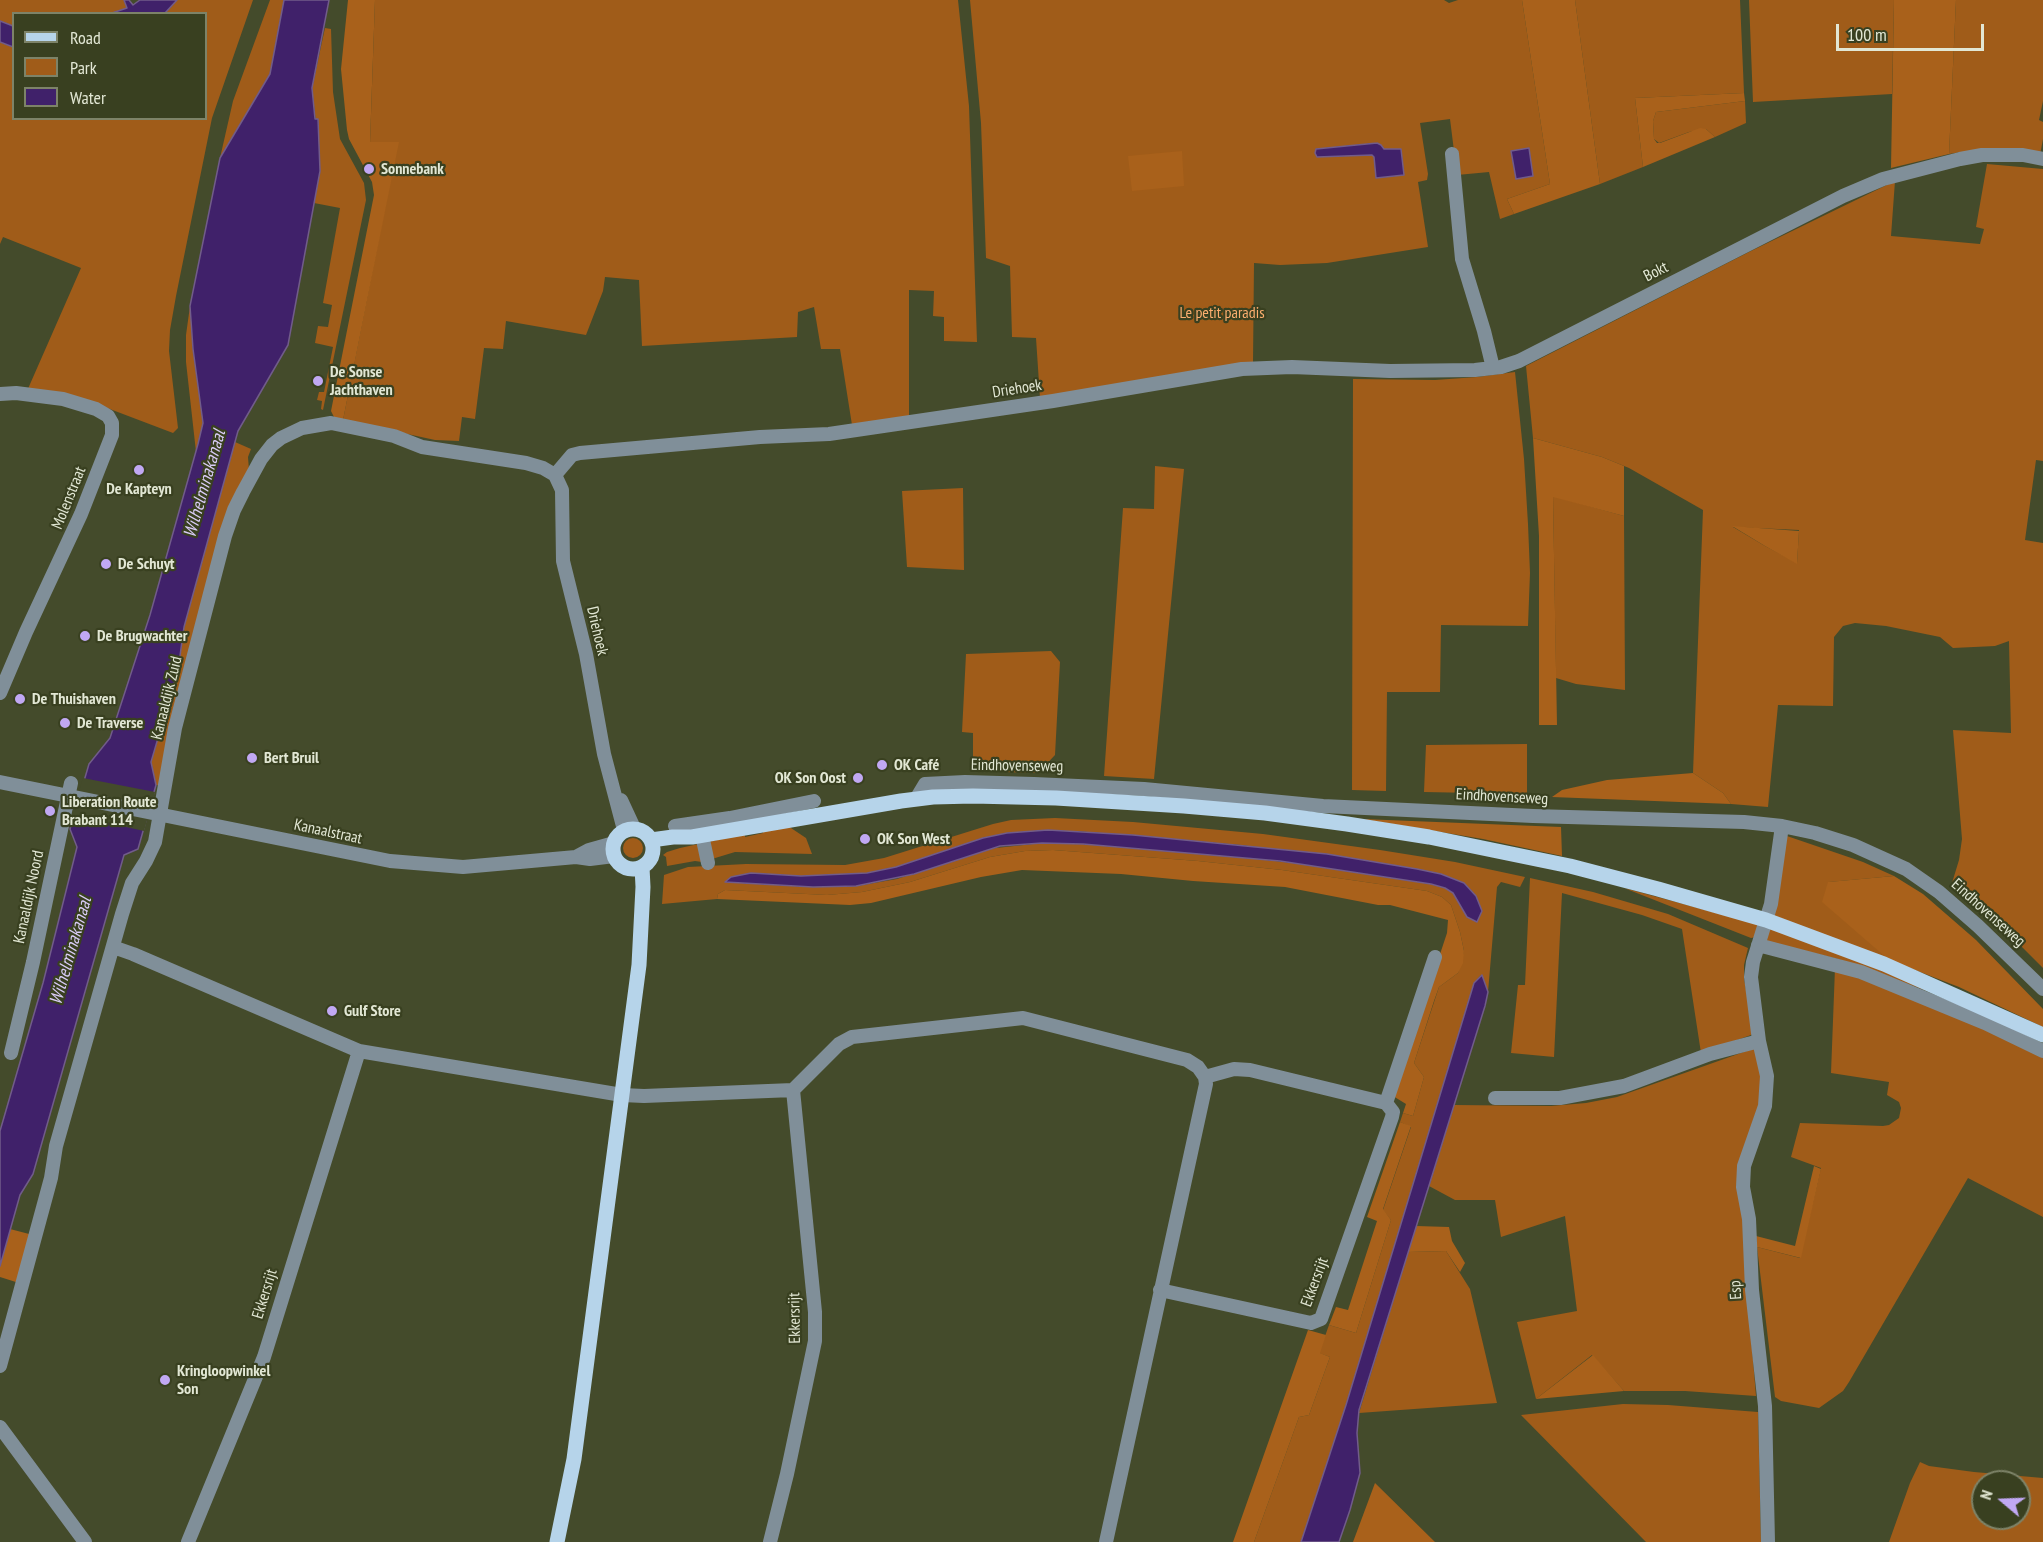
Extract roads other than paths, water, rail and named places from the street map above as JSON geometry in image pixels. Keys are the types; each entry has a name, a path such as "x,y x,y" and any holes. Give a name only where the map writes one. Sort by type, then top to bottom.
{"main road":[{"name":"Eindhovenseweg","path":"652,846 676,846 731,824 933,797 1103,800 1265,813 1347,824 1429,837 1570,866 1766,921 1884,964 2043,1035"},
{"path":"629,829 641,830 652,846 647,864 635,868 617,862 614,849 617,837 629,829"},
{"path":"557,1542 574,1459 639,964 640,907 643,887 635,868"}],"street":[{"path":"1452,154 1462,259 1493,368"},
{"name":"Bokt","path":"1493,368 1519,361 1631,302 1873,183 1902,173 1982,155 2023,155 2043,159"},
{"name":"Driehoek","path":"629,829 622,801 615,795 604,754 586,654 563,561 562,490 555,475 572,455 714,441 829,434 1242,369 1293,367 1390,371 1493,368"},
{"name":"Molenstraat","path":"0,394 16,393 63,399 96,410 108,416 112,423 112,435 81,514 0,693"},
{"name":"Kanaaldijk Zuid","path":"154,814 225,536 234,510 253,472 272,446 281,438 302,428 325,423 394,436 422,447 526,463 543,468 555,475"},
{"name":"Kanaalstraat","path":"0,782 72,792 154,814 417,865 463,867 576,857 590,859 614,849"},
{"name":"Eindhovenseweg","path":"916,799 925,784 979,782 1144,789 1323,806 1533,816 1744,822 1782,826 1853,845 1906,869 1954,905 2043,989"},
{"name":"Kanaaldijk Noord","path":"10,1053 72,792"},
{"name":"Eindhovenseweg","path":"675,826 731,824 814,801"},
{"path":"0,1366 51,1178 56,1146 113,947 132,883 155,842 154,814"},
{"name":"Esp","path":"1768,1542 1765,1406 1752,1290 1749,1219 1743,1186 1744,1166 1765,1106 1767,1076 1759,1041 1751,977 1753,962 1771,904 1782,826"},
{"path":"697,836 708,863"},
{"path":"1758,945 1861,972 1985,1023 2043,1051"},
{"path":"113,947 359,1051 622,1095 794,1090 839,1044 852,1037 1023,1018 1187,1060 1198,1067 1205,1077 1206,1084 1106,1542"},
{"name":"Ekkersrijt","path":"1160,1290 1311,1323 1321,1319 1392,1117 1393,1112 1386,1103 1435,957"},
{"path":"1495,1098 1560,1098 1624,1086 1710,1054 1759,1041"},
{"name":"Ekkersrijt","path":"188,1542 264,1357 359,1051"},
{"path":"1205,1077 1234,1069 1250,1070 1386,1103"},
{"name":"Ekkersrijt","path":"770,1542 815,1341 815,1312 794,1090"},
{"path":"0,1427 85,1542"}],"water":[{"path":"124,0 129,0 133,5 140,0 177,0 166,12 115,12 127,8"},
{"name":"Wilhelminakanaal","path":"284,0 329,0 312,88 315,119 318,119 320,171 288,345 238,431 184,627 178,670 151,762 156,785 138,849 124,855 33,1174 20,1195 0,1266 0,1131 43,983 77,847 70,829 89,764 110,738 150,615 198,444 203,423 190,306 220,158 270,74"},
{"path":"0,21 12,26 12,47 0,42"},
{"path":"1377,143 1384,149 1401,149 1404,175 1376,178 1372,155 1317,157 1315,153 1316,149"},
{"path":"1529,148 1533,176 1516,179 1511,151"},
{"path":"1048,830 1133,835 1327,854 1417,869 1441,874 1464,883 1476,896 1482,911 1477,922 1467,917 1453,893 1431,884 1280,861 1083,844 1042,843 1000,846 914,874 856,886 813,887 725,882 731,877 751,873 801,876 867,873 896,867 983,838 1007,833"},
{"path":"1482,975 1488,992 1485,1006 1359,1410 1357,1433 1360,1473 1350,1510 1339,1542 1301,1542 1346,1405 1474,983"}],"place":[{"name":"Sonnebank","path":"369,169"},
{"name":"De Sonse Jachthaven","path":"318,381"},
{"name":"De Kapteyn","path":"139,470"},
{"name":"De Schuyt","path":"106,564"},
{"name":"De Brugwachter","path":"85,636"},
{"name":"De Thuishaven","path":"20,699"},
{"name":"De Traverse","path":"65,723"},
{"name":"Bert Bruil","path":"252,758"},
{"name":"OK Café","path":"882,765"},
{"name":"OK Son Oost","path":"858,778"},
{"name":"Liberation Route Brabant 114","path":"50,811"},
{"name":"OK Son West","path":"865,839"},
{"name":"Gulf Store","path":"332,1011"},
{"name":"Kringloopwinkel Son","path":"165,1380"}],"park label":[{"name":"Le petit paradis","path":"1222,313"}]}
